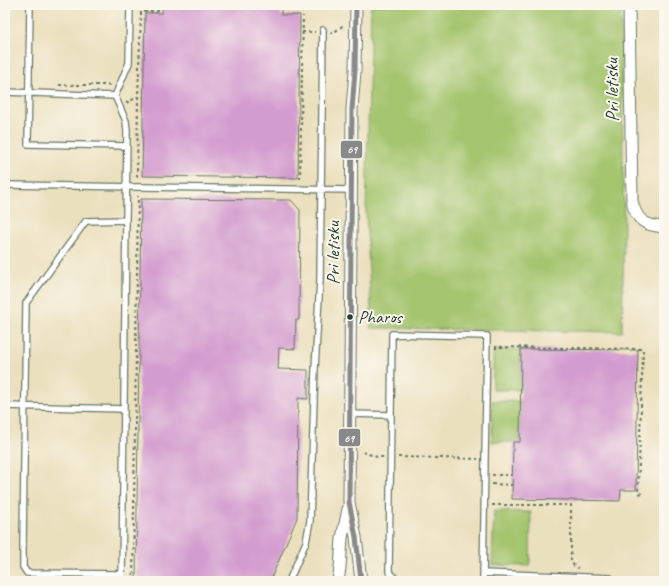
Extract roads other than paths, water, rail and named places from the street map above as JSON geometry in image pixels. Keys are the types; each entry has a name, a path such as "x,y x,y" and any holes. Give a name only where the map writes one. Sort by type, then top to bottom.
{"street":[{"name":"Pri letisku","path":"356,5 351,190 350,502 361,581"},
{"name":"Pri letisku","path":"629,5 632,201 636,214 641,221 648,225 664,227"},
{"name":"Pri letisku","path":"338,581 341,562 342,538 350,502"}],"lane":[{"path":"30,5 28,144 127,146"},
{"path":"122,581 127,146 126,121 115,96 129,63 131,5"},
{"path":"289,581 306,542 309,529 320,279 323,30"},
{"path":"5,92 115,96"},
{"path":"5,186 351,190"},
{"path":"122,574 30,574 24,571 23,560 26,303 86,221 126,220"},
{"path":"398,581 389,572 392,334 487,336 483,581"},
{"path":"5,406 124,409"},
{"path":"350,414 391,415"},
{"path":"483,574 579,576 610,578 610,581"}],"place":[{"name":"Pharos","path":"350,317"}]}
